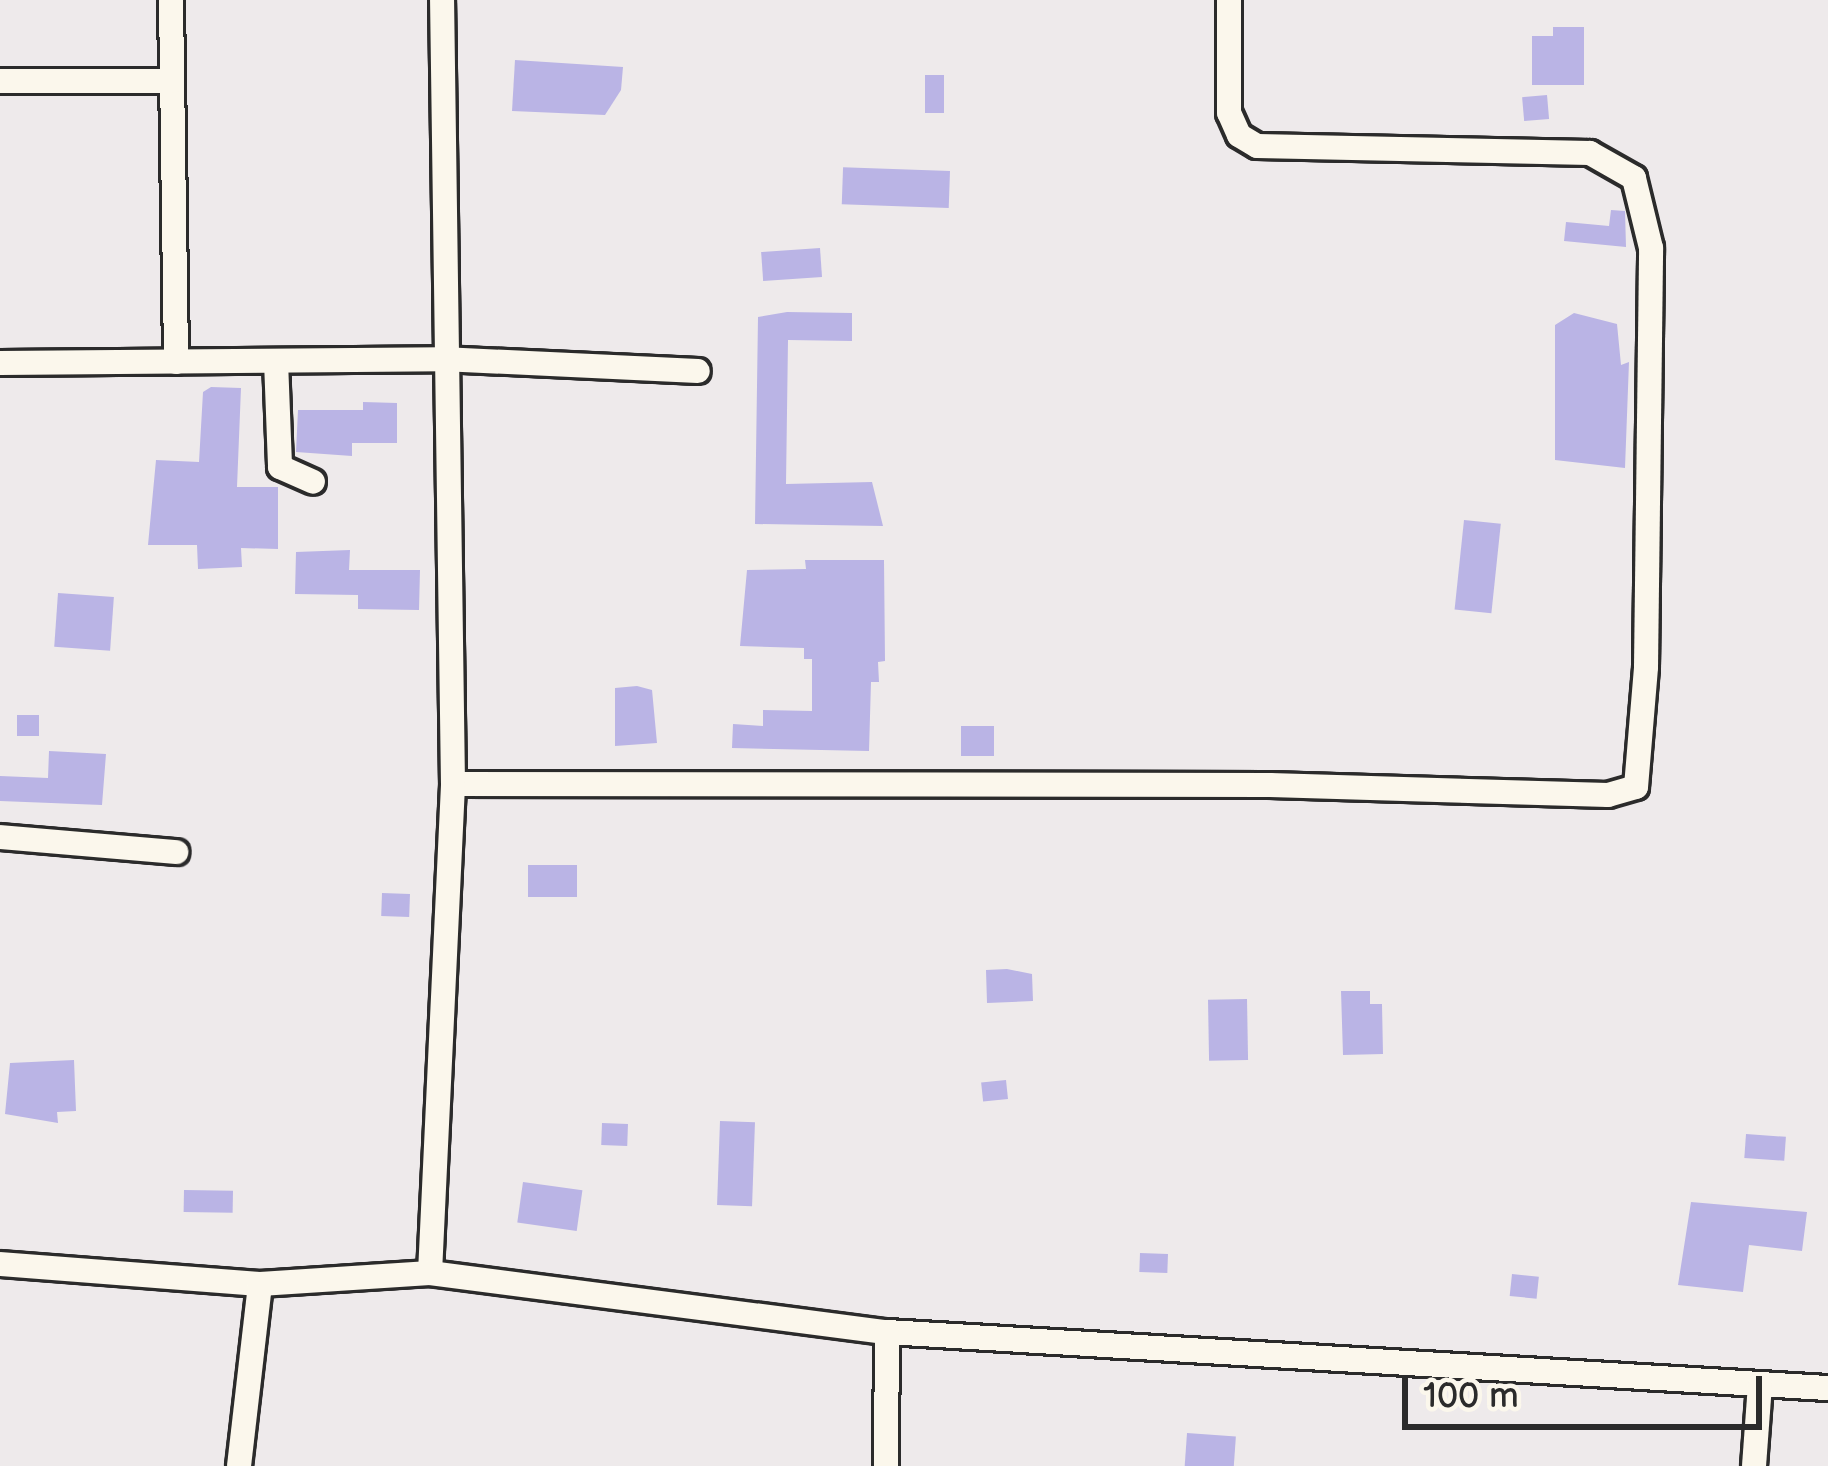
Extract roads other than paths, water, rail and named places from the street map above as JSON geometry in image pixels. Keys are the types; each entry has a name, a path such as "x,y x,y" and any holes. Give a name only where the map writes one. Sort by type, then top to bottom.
{"street":[{"path":"171,0 176,362"},
{"path":"430,1273 453,784 442,359 442,0"},
{"path":"453,784 1270,785 1608,795 1636,787 1646,667 1651,248 1634,178 1590,153 1257,146 1238,135 1229,112 1229,0"},
{"path":"0,81 172,81"},
{"path":"0,363 442,359 698,370"},
{"path":"276,361 280,467 313,482"},
{"path":"0,838 176,852"},
{"path":"0,1264 260,1284 430,1273 887,1332 1828,1388"},
{"path":"239,1466 260,1284"},
{"path":"886,1466 887,1332"},
{"path":"1754,1466 1760,1385"}]}
